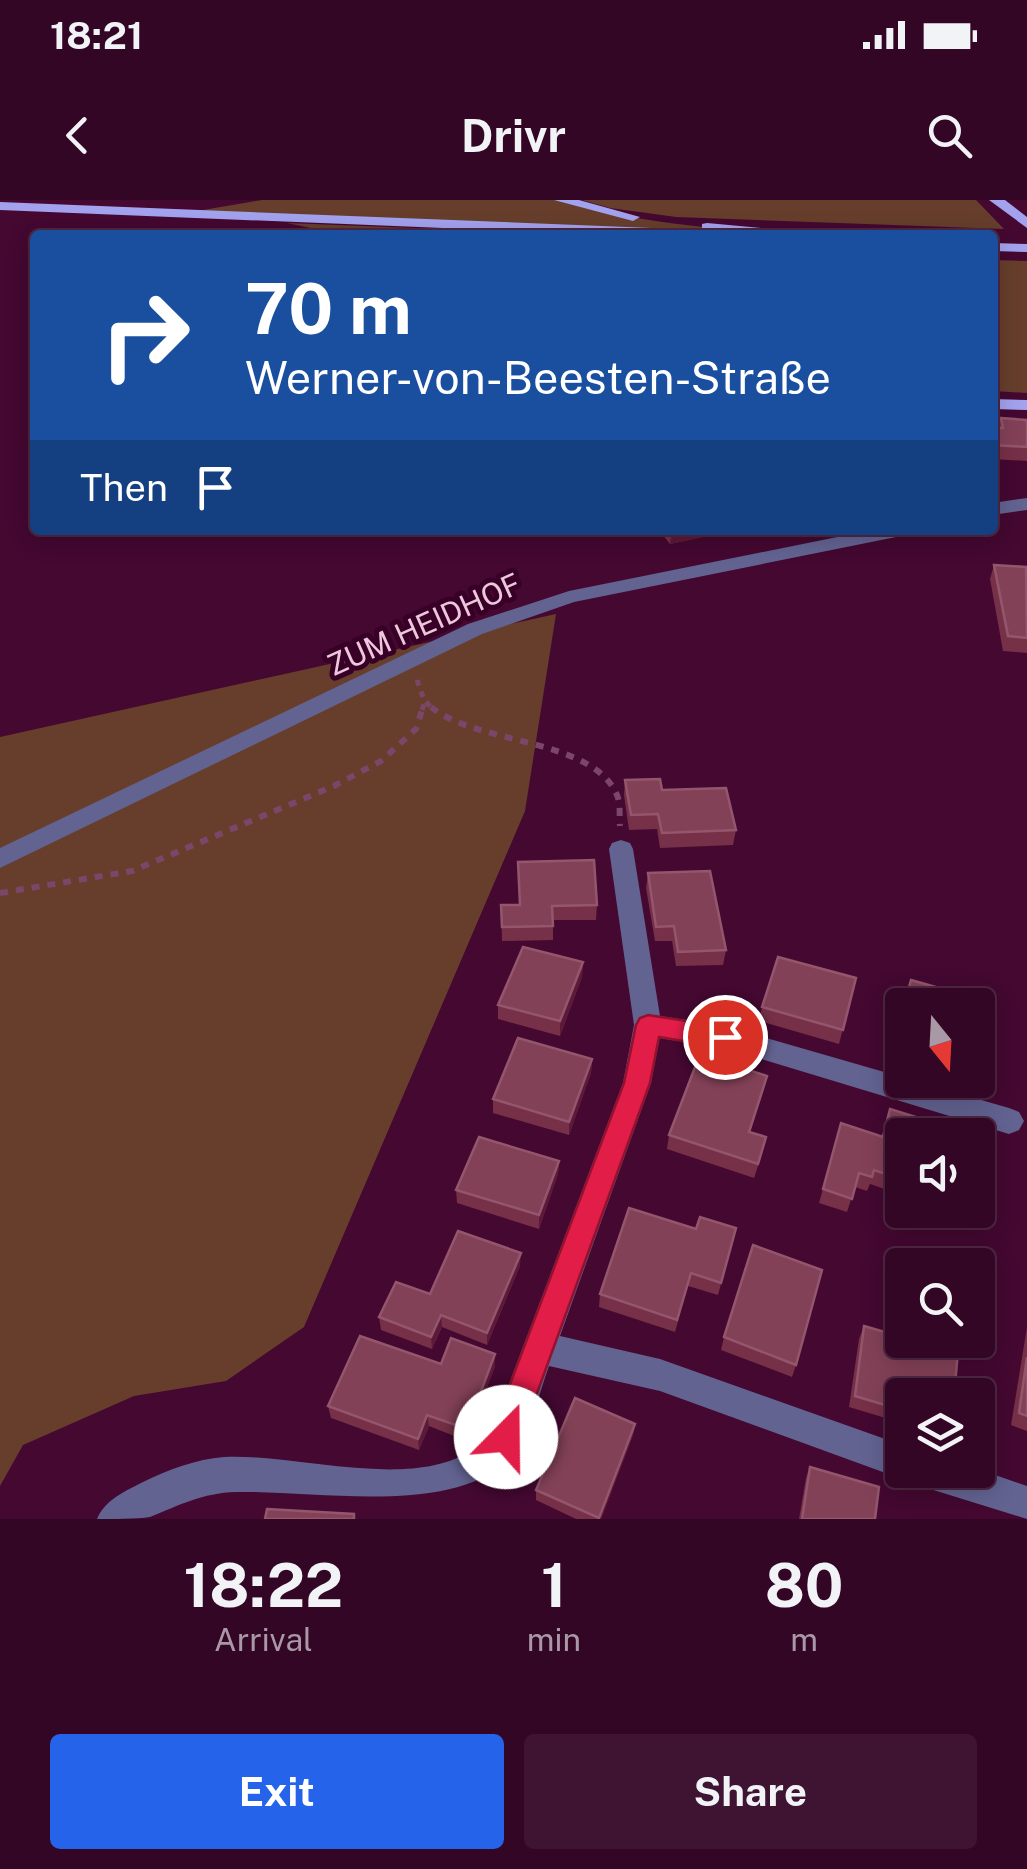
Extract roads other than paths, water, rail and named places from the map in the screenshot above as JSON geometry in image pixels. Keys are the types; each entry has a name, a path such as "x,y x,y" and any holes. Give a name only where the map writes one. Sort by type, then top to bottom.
{"main road":[{"path":"188,212 260,200"},
{"path":"561,200 598,212 740,230"},
{"path":"996,200 1027,224"},
{"path":"0,206 606,230"},
{"path":"188,212 287,230"},
{"path":"1001,247 1027,248"},
{"path":"998,404 1027,405"}],"street":[{"path":"998,508 1027,504"},
{"name":"ZUM HEIDHOF","path":"0,859 476,629 569,597 876,535"},
{"path":"115,1519 166,1489 192,1479 223,1474 434,1483 467,1473 488,1460 506,1437 637,1083 648,1025 621,848"},
{"path":"648,1025 725,1037 1009,1121"},
{"path":"541,1348 660,1376 885,1456"},
{"path":"980,1488 1027,1504"}]}
